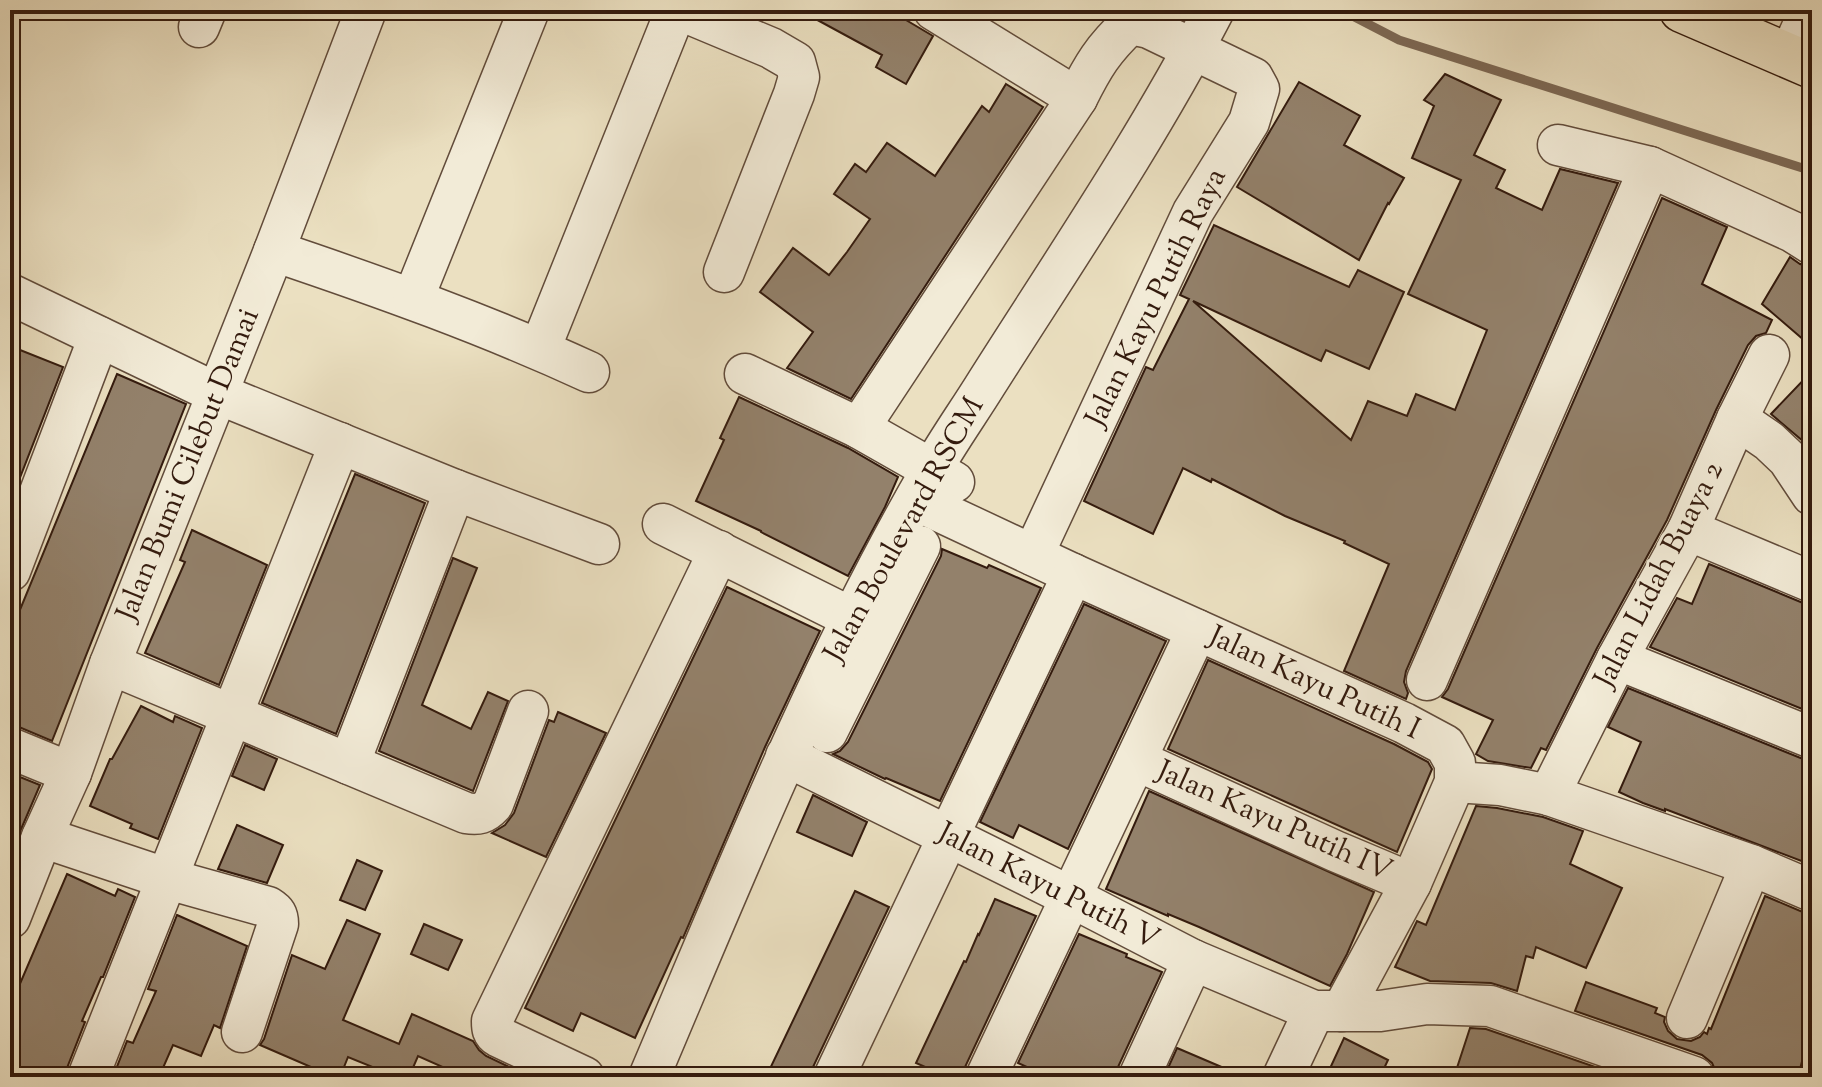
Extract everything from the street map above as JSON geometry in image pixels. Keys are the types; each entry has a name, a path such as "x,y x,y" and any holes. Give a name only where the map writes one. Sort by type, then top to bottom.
{"main road":[{"path":"1682,10 1801,62"}],"street":[{"name":"Jalan Bumi Cilebut Damai","path":"10,918 71,773 110,664 366,10"},
{"path":"413,299 529,10"},
{"path":"540,349 678,10 771,48 795,62 799,77 724,272"},
{"path":"934,10 1077,98"},
{"name":"Jalan Boulevard RSCM","path":"1206,55 1214,10"},
{"name":"Jalan Boulevard RSCM","path":"649,1077 864,624 935,491 1206,55 1241,10"},
{"path":"1801,62 1810,10"},
{"path":"859,428 1110,43 1130,24 1149,28 1206,55"},
{"name":"Jalan Kayu Putih Raya","path":"1033,555 1193,212 1249,122 1259,89 1253,78 1206,55"},
{"path":"1558,145 1650,167 1793,232 1812,244"},
{"path":"1427,680 1650,167"},
{"path":"274,251 413,299 540,349 589,372"},
{"path":"10,294 216,393 455,490 599,544"},
{"path":"10,571 99,337"},
{"name":"Jalan Lidah Buaya 2","path":"1549,795 1617,659 1688,530 1769,355"},
{"name":"Jalan Kayu Putih I","path":"745,374 859,428 935,491 1033,555 1391,717 1445,745 1455,763 1455,782"},
{"path":"1737,419 1769,441 1788,459 1812,495"},
{"path":"88,1077 340,443"},
{"path":"349,764 455,490"},
{"path":"663,524 864,624"},
{"path":"1688,530 1812,582"},
{"path":"584,1077 494,1034 492,1021 719,551"},
{"path":"834,1077 1073,574"},
{"path":"986,1077 1197,630"},
{"path":"1617,659 1812,738"},
{"path":"110,664 477,815 493,804 528,711"},
{"path":"10,748 71,773"},
{"name":"Jalan Kayu Putih IV","path":"1136,760 1411,883"},
{"name":"Jalan Boulevard RSCM","path":"677,1077 797,762"},
{"name":"Jalan Kayu Putih V","path":"797,762 1193,960 1328,1011"},
{"path":"1283,1077 1411,883 1455,782 1500,785 1549,795 1751,865 1812,891"},
{"path":"42,837 275,911 278,924 242,1032"},
{"path":"1687,1018 1751,865"},
{"path":"1139,1077 1193,960"},
{"path":"1328,1011 1380,1011 1427,1004 1490,1006 1694,1077"}],"building":[{"path":"799,10 889,10 933,36 906,84 876,67 882,55"},
{"path":"1445,74 1501,100 1474,155 1505,170 1496,188 1542,210 1560,169 1618,183 1406,671 1406,699 1344,671 1389,564 1183,468 1153,534 1084,501 1146,367 1153,370 1189,299 1180,295 1214,225 1349,287 1358,270 1404,292 1369,369 1326,350 1321,361 1193,301 1351,440 1368,401 1407,416 1416,394 1455,410 1487,330 1408,294 1461,180 1412,158 1434,106 1424,100"},
{"path":"1299,82 1360,116 1344,145 1404,178 1359,260 1237,187"},
{"path":"1006,84 1043,107 851,399 787,368 813,332 760,292 793,248 829,275 847,252 870,219 834,194 855,164 866,172 887,143 935,176 982,106 989,112"},
{"path":"1662,198 1727,227 1702,284 1772,320 1766,333 1756,336 1748,345 1667,520 1546,750 1541,748 1531,768 1488,761 1476,754 1493,720 1442,697"},
{"path":"1790,257 1812,267 1812,347 1762,304"},
{"path":"10,346 63,367 12,498 10,497"},
{"path":"1812,371 1812,453 1804,442 1771,414"},
{"path":"117,374 186,404 52,741 10,726 10,634"},
{"path":"739,397 848,448 898,477 848,576 696,501 724,440 720,438"},
{"path":"355,474 425,503 336,734 262,703"},
{"path":"192,530 267,565 219,685 145,653 185,562 180,560"},
{"path":"942,549 1041,588 940,801 833,754 848,742"},
{"path":"453,558 477,568 422,705 471,729 488,692 508,701 473,791 379,751"},
{"path":"1709,564 1812,605 1812,713 1650,647 1677,598 1692,604"},
{"path":"727,587 820,631 635,1038 581,1013 573,1031 525,1008"},
{"path":"1084,604 1166,641 1068,849 1019,825 1013,838 980,822"},
{"path":"1208,660 1428,762 1432,769 1397,852 1168,749"},
{"path":"1628,688 1812,760 1812,865 1619,792 1641,742 1608,727"},
{"path":"141,706 173,722 175,716 202,728 158,839 90,806 110,759"},
{"path":"558,712 606,733 546,857 492,833 505,825 514,813 549,720 554,722"},
{"path":"245,745 277,759 264,790 232,776"},
{"path":"10,773 40,785 10,855"},
{"path":"1149,791 1374,892 1330,986 1106,889"},
{"path":"813,795 867,822 852,856 797,832"},
{"path":"1476,806 1543,817 1583,831 1570,864 1622,888 1586,968 1536,947 1533,958 1526,956 1517,991 1491,983 1430,981 1395,967 1417,921 1426,925"},
{"path":"237,825 283,845 267,883 218,869"},
{"path":"357,860 382,871 365,910 340,900"},
{"path":"67,874 115,896 118,889 135,897 82,1021 85,1022 66,1077 10,1077 10,1007"},
{"path":"855,891 889,907 811,1077 766,1077"},
{"path":"1765,896 1812,916 1812,1049 1806,1046 1798,1077 1716,1077 1712,1063 1702,1055 1575,1011 1586,982 1657,1008 1655,1013 1665,1017 1668,1031 1677,1039 1691,1041 1704,1032 1707,1034"},
{"path":"995,899 1036,916 963,1077 948,1077 916,1063"},
{"path":"177,915 247,946 220,1028 214,1025 201,1056 173,1045 159,1077 113,1077 127,1041 133,1043 156,991 148,989"},
{"path":"347,920 380,934 343,1020 399,1044 412,1014 473,1041 486,1056 530,1077 465,1077 418,1056 409,1077 397,1077 348,1057 340,1077 334,1077 260,1045 292,955 325,969"},
{"path":"424,924 462,940 448,970 411,954"},
{"path":"1079,934 1162,972 1116,1077 1023,1077 1027,1067 1018,1063"},
{"path":"1470,1028 1486,1029 1624,1077 1454,1077"},
{"path":"1344,1038 1388,1060 1380,1077 1326,1077"},
{"path":"1177,1048 1245,1077 1164,1077"}],"waterway":[{"path":"1341,10 1399,40 1812,171"}]}
